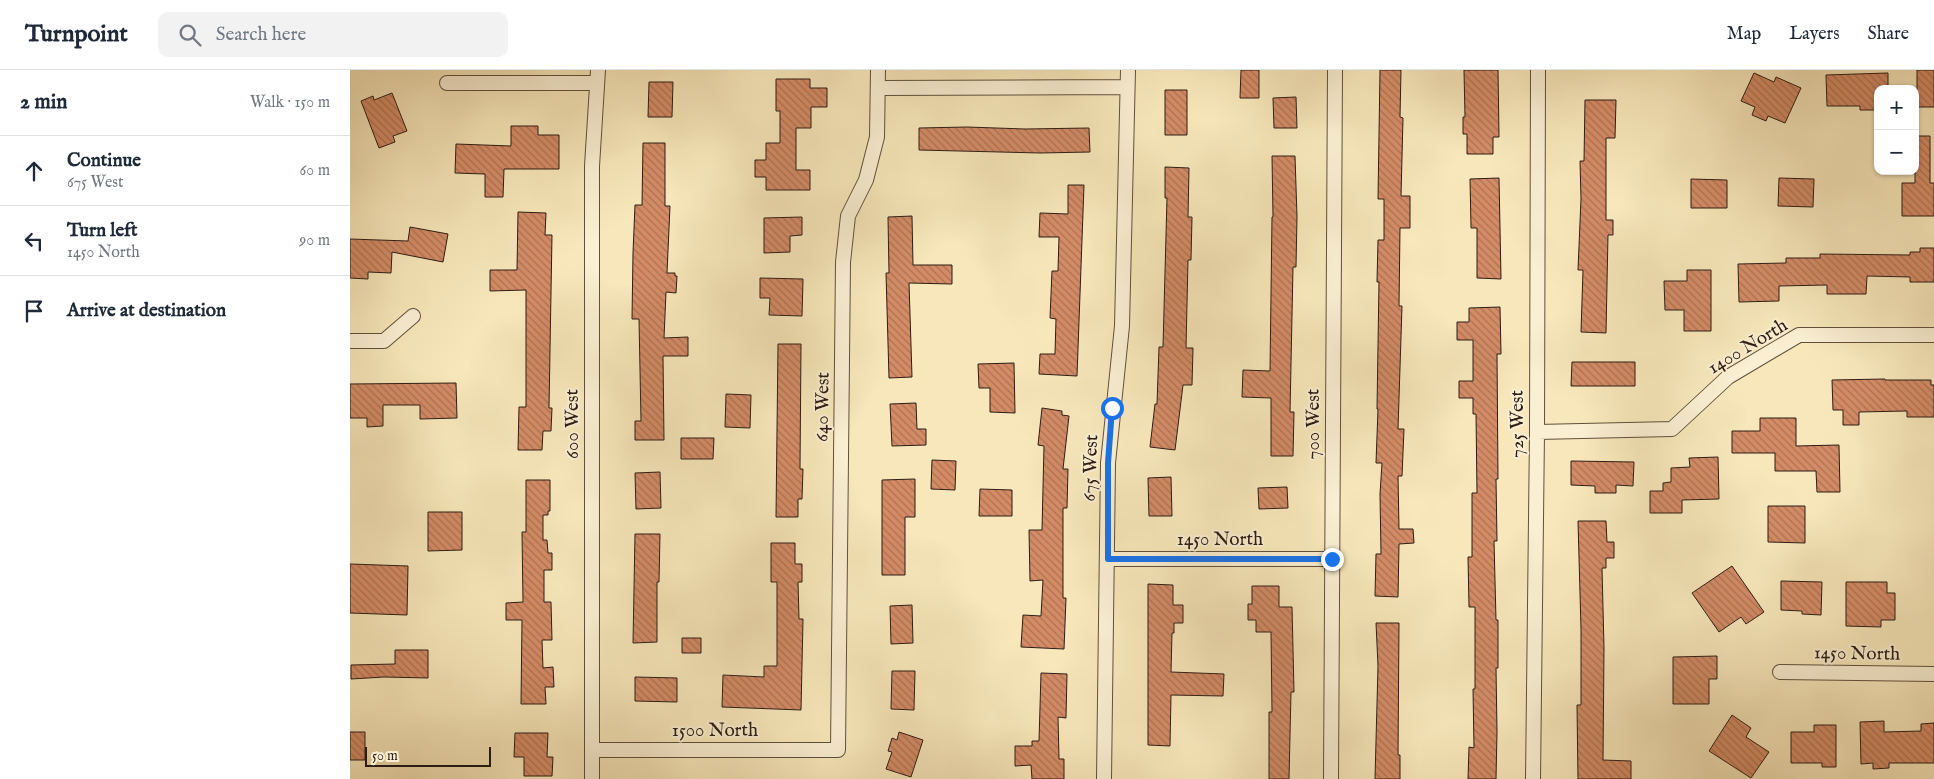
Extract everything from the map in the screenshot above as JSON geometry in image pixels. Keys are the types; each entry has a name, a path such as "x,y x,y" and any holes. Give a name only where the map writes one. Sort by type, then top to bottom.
{"street":[{"name":"640 West","path":"838,750 843,262 848,216 866,180 878,137 878,70"},
{"name":"675 West","path":"1104,779 1108,463 1122,326 1128,70"},
{"name":"700 West","path":"1331,779 1335,70"},
{"name":"725 West","path":"1533,779 1537,432 1538,70"},
{"path":"447,83 598,77"},
{"name":"600 West","path":"592,779 592,166 598,77"},
{"path":"879,88 1127,86"},
{"path":"350,341 384,341 413,316"},
{"name":"1400 North","path":"1537,432 1672,429 1728,377 1799,336 1934,335"},
{"name":"1450 North","path":"1108,559 1332,559"},
{"name":"1450 North","path":"1780,672 1934,674"},
{"name":"1500 North","path":"592,750 838,750"}],"building":[{"path":"1241,70 1259,70 1259,98 1240,98"},
{"path":"1380,70 1401,70 1400,117 1403,118 1401,196 1410,196 1410,228 1400,228 1399,306 1402,306 1398,429 1404,429 1402,476 1398,476 1399,529 1413,529 1414,543 1399,544 1398,597 1375,596 1376,554 1381,554 1380,494 1382,463 1376,463 1378,409 1378,240 1384,240 1384,199 1378,199"},
{"path":"1464,70 1498,70 1499,137 1493,137 1493,154 1467,154 1467,134 1463,134 1463,117 1465,117"},
{"path":"1917,70 1934,70 1934,107 1919,107 1919,85 1917,85"},
{"path":"1754,73 1774,82 1776,77 1801,88 1785,123 1768,116 1766,121 1752,115 1755,107 1741,101"},
{"path":"1888,73 1888,85 1874,85 1874,110 1860,110 1860,106 1827,106 1826,75"},
{"path":"776,79 810,79 810,88 827,88 827,107 811,107 811,128 796,128 796,170 810,170 810,190 766,190 766,177 755,177 755,160 766,160 766,143 780,143 780,111 776,111"},
{"path":"649,82 673,82 672,117 648,117"},
{"path":"1165,90 1187,90 1187,135 1165,135"},
{"path":"392,93 407,131 393,136 395,142 379,148 361,101 373,96 374,100"},
{"path":"1296,97 1297,128 1274,128 1273,98"},
{"path":"1585,100 1616,100 1615,138 1606,138 1606,220 1613,220 1613,235 1608,235 1606,333 1581,332 1583,270 1578,270 1581,199 1580,161 1584,161"},
{"path":"511,126 538,126 538,135 559,135 559,169 504,169 503,197 485,197 485,174 455,173 456,144 511,146"},
{"path":"919,128 1025,129 1089,128 1090,152 1040,153 919,150"},
{"path":"1919,136 1930,136 1930,183 1934,183 1934,216 1902,216 1902,183 1915,183 1915,175 1919,175"},
{"path":"643,143 665,143 665,206 670,206 667,273 675,273 675,276 677,276 676,293 666,292 664,338 688,337 688,356 663,356 664,440 635,440 635,421 641,421 639,319 632,319 633,253 635,205 642,205"},
{"path":"1272,156 1295,156 1297,217 1296,267 1293,267 1290,412 1294,412 1293,456 1271,456 1271,398 1242,397 1243,370 1270,371 1273,217"},
{"path":"1165,167 1189,168 1188,217 1192,217 1191,260 1188,260 1186,348 1193,348 1192,385 1183,385 1175,450 1150,447 1155,404 1157,404 1159,347 1163,347 1167,198 1165,198"},
{"path":"1499,178 1501,279 1477,278 1477,228 1471,228 1470,179"},
{"path":"1779,178 1814,179 1813,207 1778,206"},
{"path":"1691,179 1727,180 1727,208 1691,208"},
{"path":"1068,185 1084,185 1077,376 1039,374 1040,354 1055,354 1056,319 1050,318 1052,271 1058,271 1059,237 1039,237 1040,213 1068,214"},
{"path":"518,212 546,213 545,235 552,235 549,408 552,408 551,431 543,431 542,450 518,450 519,407 526,407 526,290 490,291 490,270 517,270"},
{"path":"912,216 913,265 952,265 952,284 909,283 912,377 889,378 886,273 889,273 888,217"},
{"path":"802,217 802,235 790,236 790,252 764,253 764,218"},
{"path":"410,227 448,234 443,262 392,252 391,273 368,272 368,279 350,278 350,239 408,241"},
{"path":"1920,248 1934,248 1934,282 1910,282 1910,277 1867,276 1866,294 1827,294 1827,285 1779,286 1779,301 1739,302 1738,264 1786,263 1786,258 1820,258 1820,254 1910,255 1910,252 1920,252"},
{"path":"1687,270 1711,270 1711,331 1684,331 1684,310 1665,310 1664,281 1687,281"},
{"path":"760,278 803,279 802,316 769,315 770,298 760,298"},
{"path":"1500,307 1501,354 1497,354 1497,541 1494,541 1496,620 1498,620 1496,779 1468,779 1469,747 1474,748 1475,607 1469,607 1468,557 1472,557 1472,493 1477,493 1476,414 1473,414 1473,398 1459,398 1459,381 1473,381 1473,340 1457,340 1457,322 1469,322 1469,308"},
{"path":"778,344 801,344 800,469 803,469 802,499 798,499 798,517 776,517"},
{"path":"1572,362 1635,362 1635,386 1571,386"},
{"path":"1014,363 1015,413 990,412 990,388 979,388 978,364"},
{"path":"1832,380 1931,380 1931,385 1934,385 1934,417 1907,417 1907,411 1859,412 1859,425 1843,425 1843,410 1833,410"},
{"path":"456,383 457,418 420,419 420,405 383,405 383,426 367,427 367,418 350,418 350,384"},
{"path":"726,394 751,395 750,428 725,427"},
{"path":"916,403 917,429 926,429 926,445 892,446 890,404"},
{"path":"1042,408 1062,411 1062,415 1069,416 1063,469 1068,469 1067,508 1063,508 1063,598 1066,598 1064,649 1021,647 1023,615 1041,616 1043,580 1030,581 1029,530 1042,530 1044,446 1038,445"},
{"path":"1760,418 1796,418 1796,446 1839,445 1840,492 1817,492 1816,471 1775,471 1775,453 1732,453 1732,431 1760,431"},
{"path":"681,438 714,438 713,459 681,459"},
{"path":"1718,457 1719,499 1682,500 1682,513 1650,513 1650,491 1663,491 1663,483 1671,482 1671,468 1690,467 1689,458"},
{"path":"932,460 956,461 955,490 931,489"},
{"path":"1571,461 1634,462 1633,486 1616,485 1616,493 1595,493 1595,486 1571,485"},
{"path":"660,472 661,508 636,509 635,473"},
{"path":"1171,477 1172,516 1149,516 1148,478"},
{"path":"915,479 915,517 905,517 905,575 882,575 882,480"},
{"path":"526,480 550,480 550,511 548,511 548,515 543,515 543,540 547,540 548,553 552,553 552,570 544,570 544,602 551,602 552,640 542,640 543,668 553,667 554,687 545,687 546,704 521,704 522,620 506,620 506,603 523,602 522,532 526,532"},
{"path":"1287,487 1288,508 1259,509 1258,488"},
{"path":"980,489 1012,490 1012,516 979,516"},
{"path":"1768,506 1805,506 1805,543 1768,542"},
{"path":"428,512 462,512 462,550 428,551"},
{"path":"1578,521 1606,521 1607,542 1614,542 1614,558 1606,558 1606,568 1602,568 1604,648 1603,760 1631,761 1631,779 1578,779 1577,705 1581,705 1581,629"},
{"path":"635,534 660,534 659,582 657,582 657,642 633,643"},
{"path":"771,543 795,543 795,564 802,564 802,582 798,582 799,619 803,619 801,710 722,707 723,675 764,677 764,666 777,666 777,582 771,582"},
{"path":"350,564 408,566 407,615 350,613"},
{"path":"1732,566 1764,612 1746,624 1741,617 1719,632 1692,593"},
{"path":"1781,581 1822,582 1821,615 1802,614 1802,611 1781,610"},
{"path":"1846,582 1887,582 1887,593 1895,593 1895,620 1881,620 1881,627 1846,626"},
{"path":"1148,584 1173,585 1173,605 1183,605 1183,623 1174,623 1174,633 1172,633 1171,672 1224,674 1223,696 1171,695 1170,746 1148,745"},
{"path":"1252,586 1279,586 1279,607 1292,607 1294,692 1291,692 1289,779 1269,779 1269,712 1272,712 1271,632 1256,632 1256,620 1248,620 1248,604 1252,604"},
{"path":"912,605 913,643 891,644 890,606"},
{"path":"1376,623 1399,623 1398,755 1400,755 1400,779 1375,779 1378,666"},
{"path":"682,638 701,638 701,653 682,653"},
{"path":"395,650 428,650 428,678 384,677 351,679 351,665 395,664"},
{"path":"1717,656 1717,679 1709,679 1709,704 1673,704 1673,657"},
{"path":"892,671 915,671 914,710 891,709"},
{"path":"1041,673 1067,674 1066,718 1058,717 1059,759 1064,759 1064,779 1032,779 1031,765 1015,766 1015,746 1032,746 1032,741 1039,741"},
{"path":"635,677 677,678 677,702 635,701"},
{"path":"1732,715 1751,728 1746,737 1769,752 1751,778 1709,751"},
{"path":"1884,721 1884,732 1921,731 1921,724 1934,723 1934,763 1889,763 1889,768 1873,769 1873,763 1861,764 1860,722"},
{"path":"1814,725 1836,725 1836,767 1822,767 1822,763 1791,763 1791,732 1814,732"},
{"path":"350,732 365,732 365,760 350,760"},
{"path":"899,732 923,740 911,777 886,769 892,752 888,751 892,738 897,740"},
{"path":"515,733 548,733 547,757 553,757 552,776 524,776 524,757 514,757"}],"route":[{"path":"1112,408 1108,463 1108,559 1332,559"}]}
